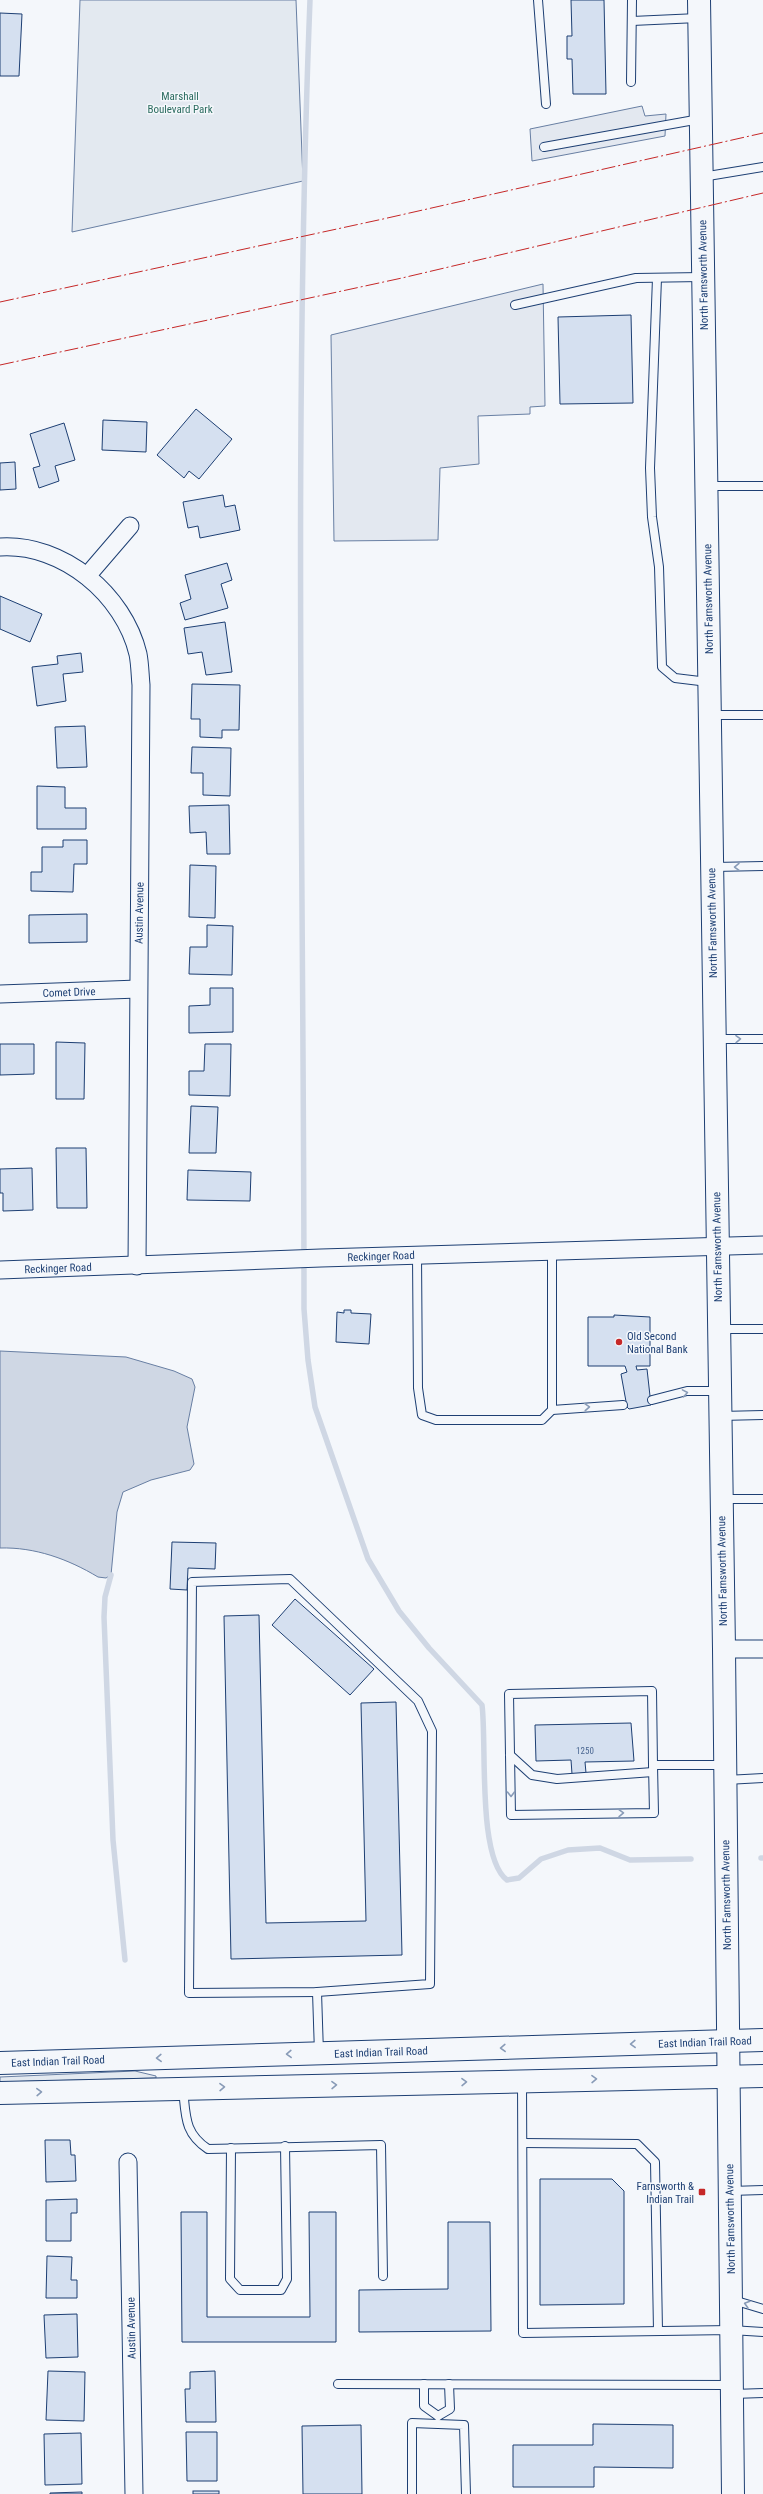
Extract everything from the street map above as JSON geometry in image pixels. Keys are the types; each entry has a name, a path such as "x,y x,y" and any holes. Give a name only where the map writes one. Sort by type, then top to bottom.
{"main road":[{"name":"North Farnsworth Avenue","path":"699,9 710,715 716,1246 724,1649 733,2494"},
{"name":"East Indian Trail Road","path":"0,2063 763,2040"},
{"path":"0,2093 763,2076"}],"street":[{"path":"0,548 26,550 50,557 87,576 130,526"},
{"name":"Austin Avenue","path":"87,576 120,613 138,654 141,685 137,1266"},
{"name":"Comet Drive","path":"0,994 138,989"},
{"name":"Reckinger Road","path":"0,1270 321,1258 763,1245"},
{"path":"724,1649 763,1649"},
{"name":"Austin Avenue","path":"128,2162 134,2494"}],"lane":[{"path":"538,0 546,104"},
{"path":"631,82 632,0"},
{"path":"632,21 699,9"},
{"path":"544,147 701,118"},
{"path":"701,177 763,167"},
{"path":"515,305 636,278 703,277"},
{"path":"657,278 650,468 652,517 659,567 662,667 675,678 709,682"},
{"path":"706,486 763,486"},
{"path":"710,715 763,715"},
{"path":"712,867 763,866"},
{"path":"714,1040 763,1039"},
{"path":"552,1251 552,1410"},
{"path":"417,1255 418,1388 422,1415 436,1420 542,1420 552,1410 623,1405"},
{"path":"718,1329 763,1329"},
{"path":"652,1400 687,1392 719,1391"},
{"path":"720,1416 763,1415"},
{"path":"721,1499 763,1499"},
{"path":"290,1579 418,1701 432,1731 430,1984 317,1992 189,1993 192,1582 290,1579"},
{"path":"652,1691 653,1769 654,1812 511,1815 509,1694 652,1691"},
{"path":"510,1755 532,1775 557,1779 653,1769 725,1772 763,1778"},
{"path":"317,1992 319,2054"},
{"path":"522,2081 522,2333 731,2330 763,2332"},
{"path":"183,2088 188,2127 195,2140 208,2149 285,2146 381,2145 383,2276"},
{"path":"523,2143 637,2144 655,2162 658,2331"},
{"path":"231,2148 230,2279 240,2290 281,2290 286,2279 285,2146"},
{"path":"729,2191 763,2190"},
{"path":"731,2300 763,2309"},
{"path":"338,2384 449,2384 732,2390 763,2393"},
{"path":"424,2384 424,2406 438,2420"},
{"path":"438,2420 450,2409 449,2384"},
{"path":"412,2494 412,2423 438,2420 464,2425 466,2494"}],"green space":[{"name":"Marshall Boulevard Park","path":"80,0 296,0 303,181 72,232"},
{"path":"135,2071 156,2076 156,2078 0,2082 0,2077"}],"shaded area":[{"path":"642,106 645,116 666,114 665,136 532,161 530,129"},
{"path":"543,284 545,406 530,407 530,414 478,416 479,464 440,468 438,540 334,541 331,335"},
{"path":"0,1351 126,1357 174,1371 192,1379 195,1387 187,1427 194,1464 190,1470 151,1480 123,1492 117,1512 111,1575 106,1578 98,1577 51,1555 13,1548 0,1548"}],"building":[{"path":"571,0 604,0 606,94 573,94 572,59 567,59 567,36 572,36"},
{"path":"0,13 22,14 19,76 0,76"},
{"path":"631,315 633,403 560,404 558,317"},
{"path":"196,409 232,439 199,479 189,471 184,478 157,455"},
{"path":"103,420 147,422 146,452 102,450"},
{"path":"64,423 75,460 55,466 59,481 39,488 33,468 40,466 30,434"},
{"path":"15,462 16,489 0,490 0,463"},
{"path":"223,495 225,507 235,505 240,530 200,538 198,526 188,528 183,502"},
{"path":"227,563 232,580 221,584 228,608 185,620 180,603 191,599 185,575"},
{"path":"0,596 42,614 30,642 0,629"},
{"path":"225,622 232,672 206,675 202,652 188,654 184,628"},
{"path":"81,653 83,672 63,674 66,701 37,706 32,667 58,664 57,656"},
{"path":"192,684 240,685 239,730 222,730 222,738 200,737 200,719 191,719"},
{"path":"85,726 87,767 57,768 55,727"},
{"path":"192,747 231,748 230,796 203,795 203,773 191,773"},
{"path":"37,786 65,787 65,808 86,808 86,829 37,829"},
{"path":"229,805 230,854 207,854 206,832 190,833 189,806"},
{"path":"63,840 87,840 87,864 74,864 73,892 31,891 31,872 42,872 42,847 63,847"},
{"path":"190,865 216,866 215,918 189,917"},
{"path":"87,914 87,942 29,943 29,915"},
{"path":"207,925 233,926 232,975 189,974 190,947 207,947"},
{"path":"210,988 233,988 233,1032 189,1033 189,1006 210,1005"},
{"path":"56,1042 85,1043 84,1099 56,1099"},
{"path":"0,1044 34,1044 34,1074 0,1075"},
{"path":"205,1044 231,1044 230,1096 189,1095 189,1071 204,1071"},
{"path":"191,1106 218,1107 216,1153 189,1153"},
{"path":"56,1148 86,1148 87,1208 57,1208"},
{"path":"32,1168 33,1210 3,1211 3,1193 0,1193 0,1169"},
{"path":"188,1170 251,1172 250,1201 187,1200"},
{"path":"344,1310 351,1310 351,1313 371,1314 369,1344 336,1342 337,1312 344,1313"},
{"name":"Old Second National Bank","path":"614,1315 650,1317 650,1366 636,1366 637,1370 647,1369 651,1405 629,1409 627,1407 621,1374 627,1372 625,1366 588,1366 588,1317 614,1317"},
{"path":"172,1542 216,1543 215,1569 188,1568 187,1590 170,1589"},
{"path":"295,1599 374,1669 350,1695 272,1625"},
{"path":"259,1615 266,1923 366,1921 361,1703 396,1702 402,1955 231,1959 224,1616"},
{"path":"631,1723 634,1761 585,1762 586,1773 572,1774 571,1760 536,1761 535,1725"},
{"path":"45,2140 70,2140 71,2155 75,2155 76,2181 46,2182"},
{"path":"540,2179 612,2179 624,2191 624,2304 540,2305"},
{"path":"77,2199 77,2213 71,2213 71,2241 46,2241 46,2200"},
{"path":"181,2212 207,2212 207,2317 310,2317 309,2212 336,2212 336,2342 182,2342"},
{"path":"448,2222 490,2222 491,2331 359,2332 359,2290 448,2289"},
{"path":"47,2256 72,2257 71,2280 77,2280 77,2298 46,2298"},
{"path":"77,2314 78,2357 46,2358 44,2315"},
{"path":"48,2371 85,2372 84,2421 46,2420"},
{"path":"215,2371 216,2422 186,2422 185,2389 190,2389 190,2372"},
{"path":"593,2424 673,2425 673,2468 594,2467 594,2487 513,2487 513,2445 593,2445"},
{"path":"361,2425 362,2494 303,2494 302,2426"},
{"path":"186,2432 217,2432 217,2481 187,2481"},
{"path":"81,2433 82,2484 45,2485 44,2434"},
{"path":"193,2491 219,2491 219,2494 193,2494"},
{"path":"82,2492 82,2494 50,2494 50,2493"}],"waterway":[{"path":"310,0 302,327 301,654 304,1309 308,1360 315,1407 368,1559 399,1611 429,1648 482,1705 487,1825 491,1849 498,1868 507,1880 519,1878 541,1859 568,1850 600,1848 630,1860 691,1859"},
{"path":"111,1575 105,1597 104,1617 113,1840 125,1960"}],"power":[{"path":"0,302 383,219 763,133"},
{"path":"0,365 402,278 763,193"}],"place":[{"name":"Old Second National Bank","path":"619,1342"},
{"name":"Farnsworth & Indian Trail","path":"702,2192"}]}
